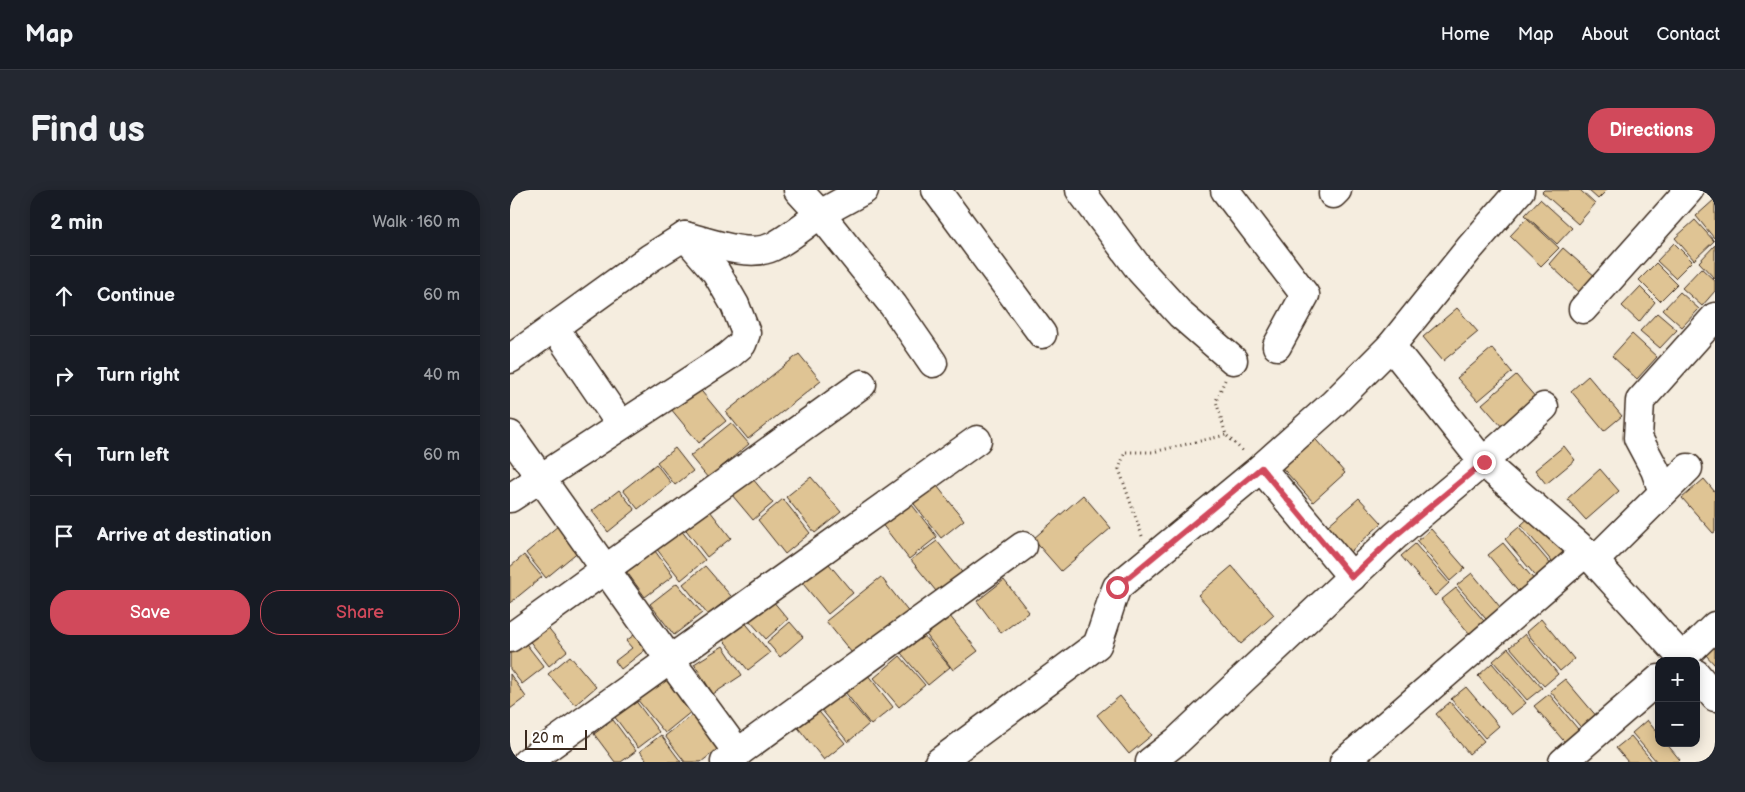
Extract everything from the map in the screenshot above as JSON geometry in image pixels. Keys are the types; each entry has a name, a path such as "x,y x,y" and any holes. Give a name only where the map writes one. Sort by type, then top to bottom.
{"street":[{"path":"798,190 820,214 893,305 933,363"},
{"path":"510,359 650,258 685,236 729,248 756,251 771,248 820,214 864,190"},
{"path":"936,190 1042,334"},
{"path":"1080,190 1140,270 1181,315 1233,360"},
{"path":"1225,190 1305,295 1277,346"},
{"path":"939,762 1097,645 1105,625 1110,602 1117,587 1261,468 1334,403 1391,346 1469,249 1520,190"},
{"path":"1583,309 1689,190"},
{"path":"510,498 728,356 742,344 746,333 735,304 716,272 685,236"},
{"path":"1663,492 1655,470 1638,438 1640,401 1715,316"},
{"path":"554,328 621,425"},
{"path":"1391,346 1484,462 1590,557 1681,657"},
{"path":"510,638 862,384"},
{"path":"1150,762 1178,741 1395,536 1484,462 1544,407"},
{"path":"510,435 670,660 732,757 1023,546"},
{"path":"527,762 977,440"},
{"path":"1261,468 1352,577"},
{"path":"1344,762 1590,557 1688,468"},
{"path":"1691,657 1715,626"},
{"path":"1700,679 1715,697"},
{"path":"1563,762 1655,682"}],"path":[{"path":"1216,401 1226,435 1261,468"},
{"path":"1150,560 1120,469 1125,452 1153,452 1226,435"}],"building":[{"path":"1544,190 1580,190 1595,204 1578,224 1542,192"},
{"path":"1588,190 1607,190 1598,199"},
{"path":"1540,199 1572,228 1557,244 1525,215"},
{"path":"1715,199 1715,237 1714,238 1696,216"},
{"path":"1527,218 1559,248 1541,266 1510,236"},
{"path":"1695,220 1714,241 1694,260 1675,238"},
{"path":"1674,243 1692,261 1675,278 1657,261"},
{"path":"1715,245 1715,279 1699,262"},
{"path":"1563,248 1596,277 1581,294 1549,264"},
{"path":"1656,263 1677,284 1660,301 1639,280"},
{"path":"1701,268 1715,281 1715,291 1702,306 1682,288"},
{"path":"1640,287 1655,302 1639,322 1622,306"},
{"path":"1680,292 1699,309 1682,327 1663,310"},
{"path":"1457,308 1478,332 1443,361 1423,337"},
{"path":"1657,313 1677,330 1660,348 1640,331"},
{"path":"1632,334 1657,357 1637,379 1612,356"},
{"path":"1492,348 1512,372 1478,401 1457,378"},
{"path":"799,354 821,381 748,439 726,412"},
{"path":"1516,375 1537,399 1503,428 1482,404"},
{"path":"1588,376 1622,416 1604,431 1571,391"},
{"path":"693,381 726,421 699,443 666,403"},
{"path":"731,423 749,444 708,478 690,456"},
{"path":"1310,433 1345,473 1313,502 1277,462"},
{"path":"1564,446 1575,460 1546,484 1535,470"},
{"path":"675,448 693,471 675,485 657,462"},
{"path":"656,464 671,483 638,509 623,490"},
{"path":"1600,469 1619,491 1586,520 1567,499"},
{"path":"811,477 841,512 815,533 786,497"},
{"path":"752,478 773,503 753,520 732,495"},
{"path":"1704,479 1715,492 1715,532 1713,533 1682,498"},
{"path":"934,482 964,520 941,538 911,500"},
{"path":"619,490 635,510 608,532 592,511"},
{"path":"1083,495 1111,528 1061,571 1033,539"},
{"path":"1359,498 1382,523 1350,552 1327,526"},
{"path":"783,499 810,533 785,554 758,520"},
{"path":"909,501 937,537 909,559 881,523"},
{"path":"707,507 731,538 707,557 683,526"},
{"path":"1535,512 1569,552 1554,564 1521,525"},
{"path":"676,524 705,560 681,580 652,543"},
{"path":"559,525 580,550 546,578 526,553"},
{"path":"1519,527 1553,567 1538,579 1505,539"},
{"path":"1431,529 1465,568 1450,581 1417,541"},
{"path":"937,541 965,576 940,596 911,560"},
{"path":"1503,543 1536,582 1521,595 1488,555"},
{"path":"650,544 673,576 645,597 621,564"},
{"path":"1415,544 1449,583 1435,596 1401,556"},
{"path":"524,555 542,577 510,603 510,567"},
{"path":"824,558 853,593 828,614 799,579"},
{"path":"705,566 731,596 708,615 683,584"},
{"path":"1232,566 1274,615 1241,644 1198,595"},
{"path":"1472,573 1505,613 1491,625 1457,585"},
{"path":"881,577 910,614 856,658 826,621"},
{"path":"1004,580 1029,612 1001,633 977,601"},
{"path":"677,583 702,613 674,635 650,604"},
{"path":"1456,588 1489,627 1475,640 1441,600"},
{"path":"772,600 788,619 766,639 749,620"},
{"path":"949,615 978,651 953,670 925,633"},
{"path":"1541,619 1574,659 1560,671 1526,632"},
{"path":"743,620 770,653 748,670 721,637"},
{"path":"790,622 803,637 780,657 767,642"},
{"path":"546,625 567,651 549,666 528,639"},
{"path":"1525,634 1558,674 1544,686 1510,647"},
{"path":"634,635 645,650 621,669 615,661 632,648 626,641"},
{"path":"923,635 950,667 928,685 901,653"},
{"path":"520,636 544,667 522,684 510,669 510,643"},
{"path":"723,646 742,675 713,694 694,664"},
{"path":"1715,646 1715,665 1705,654"},
{"path":"1508,648 1542,688 1527,700 1493,661"},
{"path":"570,656 596,687 575,705 548,674"},
{"path":"900,656 925,685 899,707 874,678"},
{"path":"1492,663 1526,703 1511,715 1478,676"},
{"path":"510,674 526,697 510,709"},
{"path":"867,674 893,707 871,725 845,692"},
{"path":"664,676 692,711 665,733 636,698"},
{"path":"1565,679 1598,718 1584,731 1550,691"},
{"path":"1466,687 1499,726 1485,738 1451,699"},
{"path":"842,692 869,724 848,742 821,709"},
{"path":"1549,694 1582,734 1568,746 1534,706"},
{"path":"1120,696 1152,735 1129,754 1097,715"},
{"path":"635,700 659,732 638,748 614,716"},
{"path":"1450,702 1484,741 1469,754 1436,714"},
{"path":"815,707 845,743 824,760 795,724"},
{"path":"693,714 719,748 701,762 685,762 665,736"},
{"path":"613,720 636,751 621,762 615,762 594,734"},
{"path":"1647,720 1655,730 1655,747 1669,747 1680,760 1678,762 1657,762 1632,733"},
{"path":"661,735 681,762 648,762 640,751"},
{"path":"1631,736 1653,762 1628,762 1616,748"}],"route":[{"path":"1117,587 1261,468 1352,577 1395,536 1484,462"}]}
